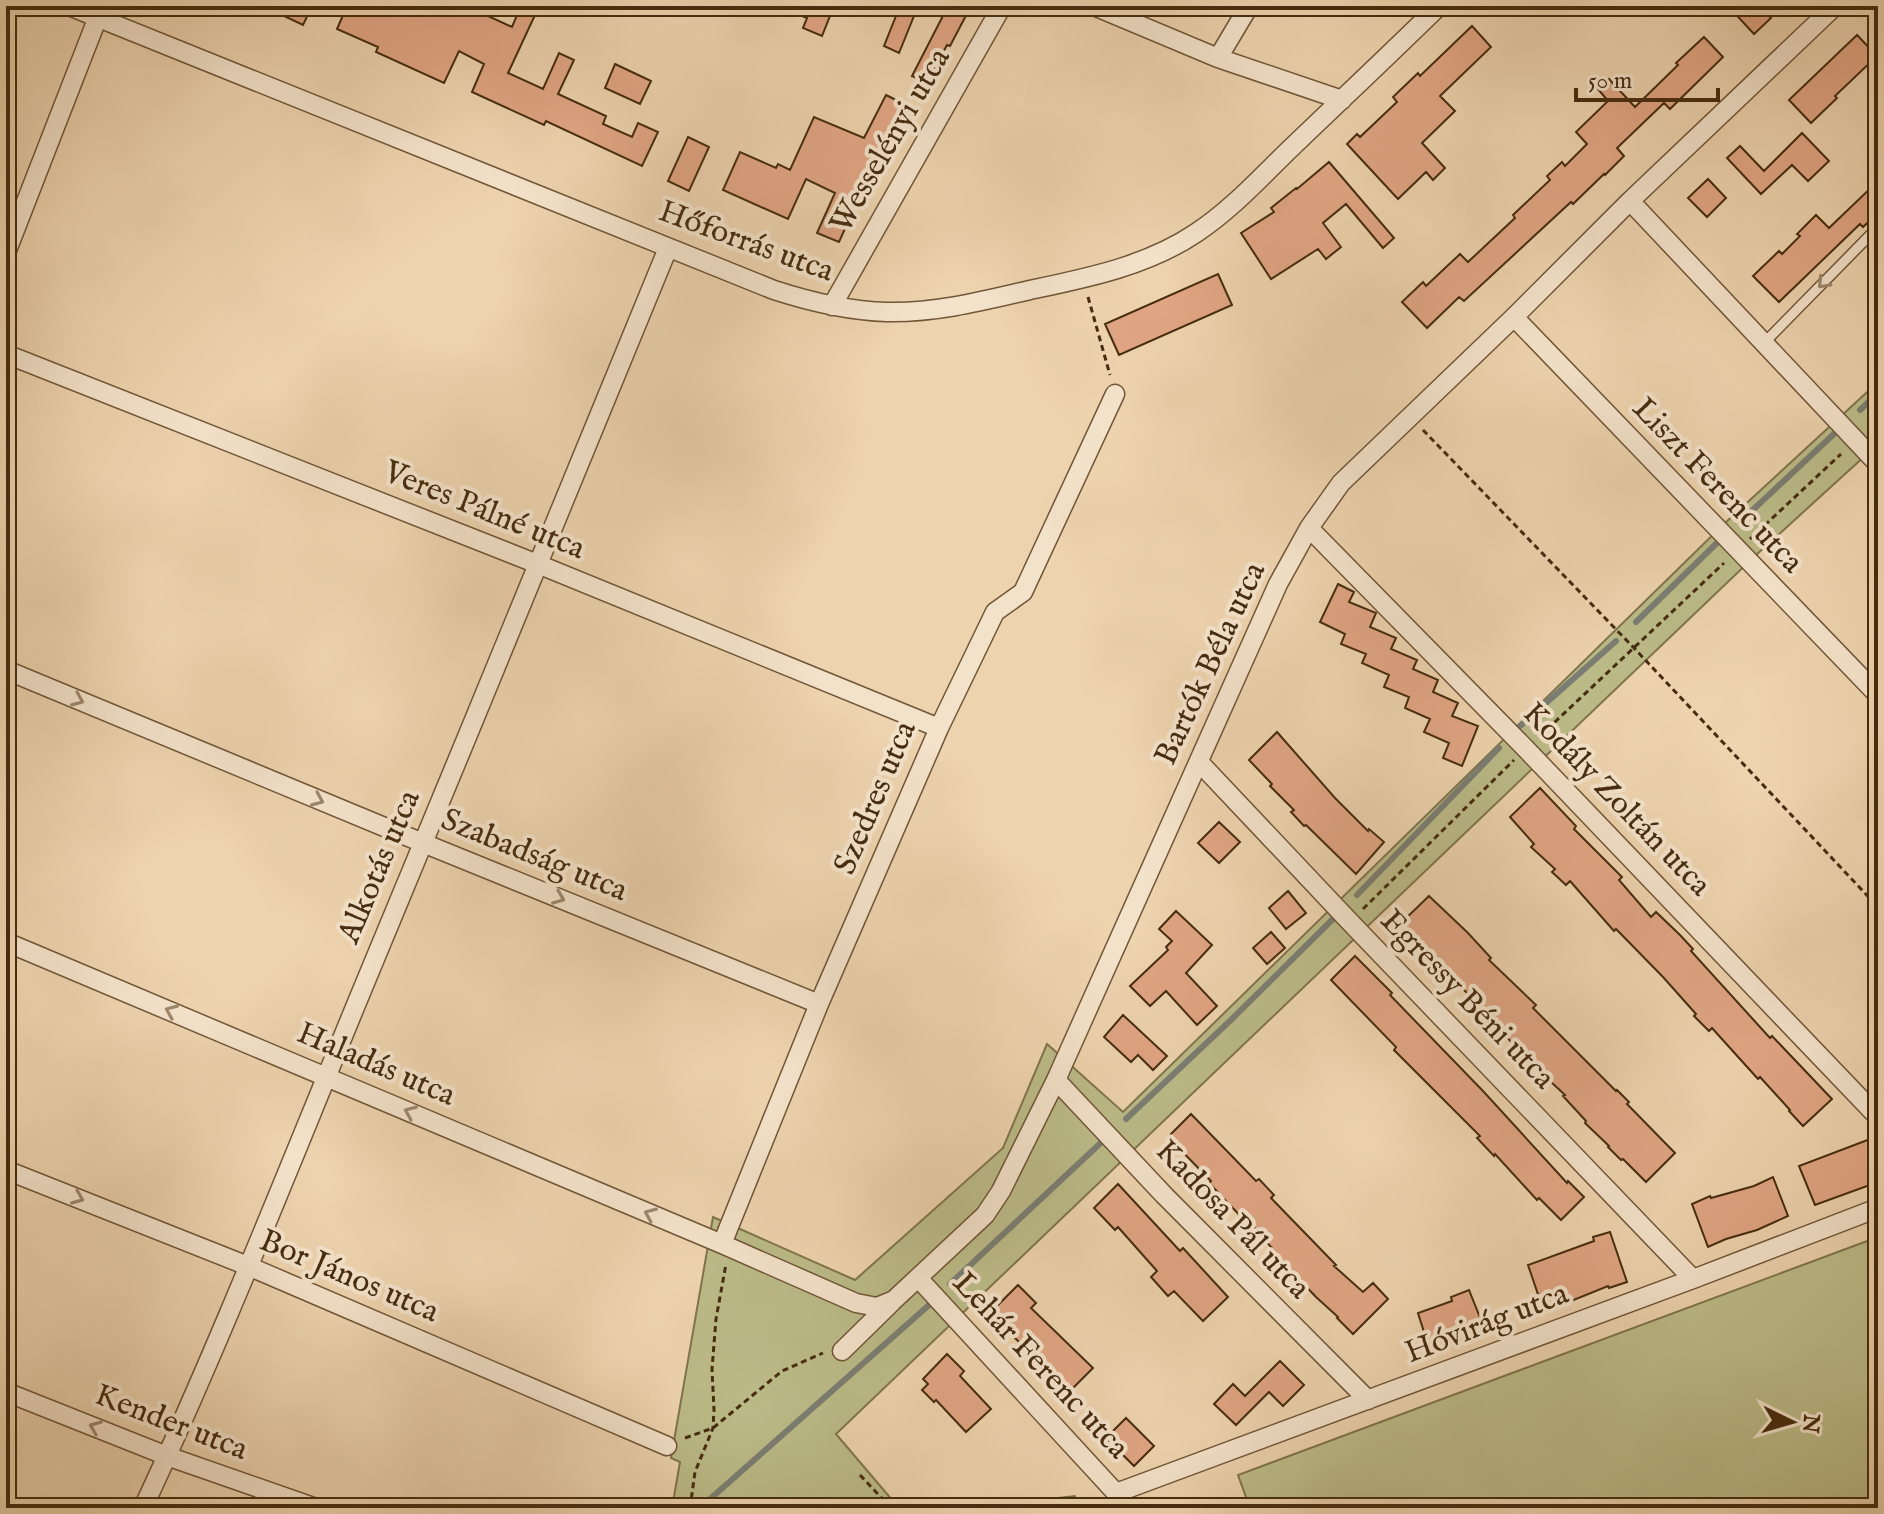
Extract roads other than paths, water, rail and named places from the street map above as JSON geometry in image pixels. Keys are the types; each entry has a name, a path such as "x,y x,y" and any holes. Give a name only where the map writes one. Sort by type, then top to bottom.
{"street":[{"name":"Hőforrás utca","path":"69,6 100,12 774,290 832,306 888,312 932,310 973,303 1083,278 1143,260 1194,234 1237,200 1439,6"},
{"name":"Wesselényi utca","path":"832,306 1002,6"},
{"path":"1094,6 1218,58 1342,100"},
{"path":"1218,58 1249,6"},
{"name":"Bartók Béla utca","path":"842,1351 993,1205 1056,1080 1278,584 1309,528 1341,483 1835,6"},
{"path":"6,253 100,12"},
{"path":"1630,201 1878,464"},
{"name":"Alkotás utca","path":"143,1508 248,1266 540,565 668,248"},
{"name":"Liszt Ferenc utca","path":"1514,317 1878,695"},
{"name":"Veres Pálné utca","path":"6,354 540,565 939,728"},
{"name":"Szedres utca","path":"725,1245 819,1004 939,728 995,612 1023,592 1115,394"},
{"name":"Kodály Zoltán utca","path":"1309,528 1526,749 1878,1117"},
{"name":"Szabadság utca","path":"6,670 819,1004"},
{"name":"Egressy Béni utca","path":"1199,762 1693,1279"},
{"name":"Haladás utca","path":"6,942 725,1245"},
{"name":"Kadosa Pál utca","path":"1056,1080 1164,1195 1368,1400"},
{"name":"Bor János utca","path":"6,1170 248,1266 667,1446"},
{"name":"Hóvirág utca","path":"1116,1493 1878,1208"},
{"path":"725,1245 856,1303 877,1307 894,1300"},
{"name":"Lehár Ferenc utca","path":"919,1279 1116,1493"},
{"name":"Kender utca","path":"6,1392 167,1456 316,1508"}],"lane":[{"path":"1764,343 1878,227"}],"waterway":[{"path":"1860,410 1878,393"},
{"path":"1741,521 1836,432"},
{"path":"1636,622 1720,540"},
{"path":"1520,726 1616,641"},
{"path":"1357,895 1499,748"},
{"path":"1126,1119 1335,917"},
{"path":"950,1284 1106,1138"},
{"path":"701,1507 929,1305"}]}
